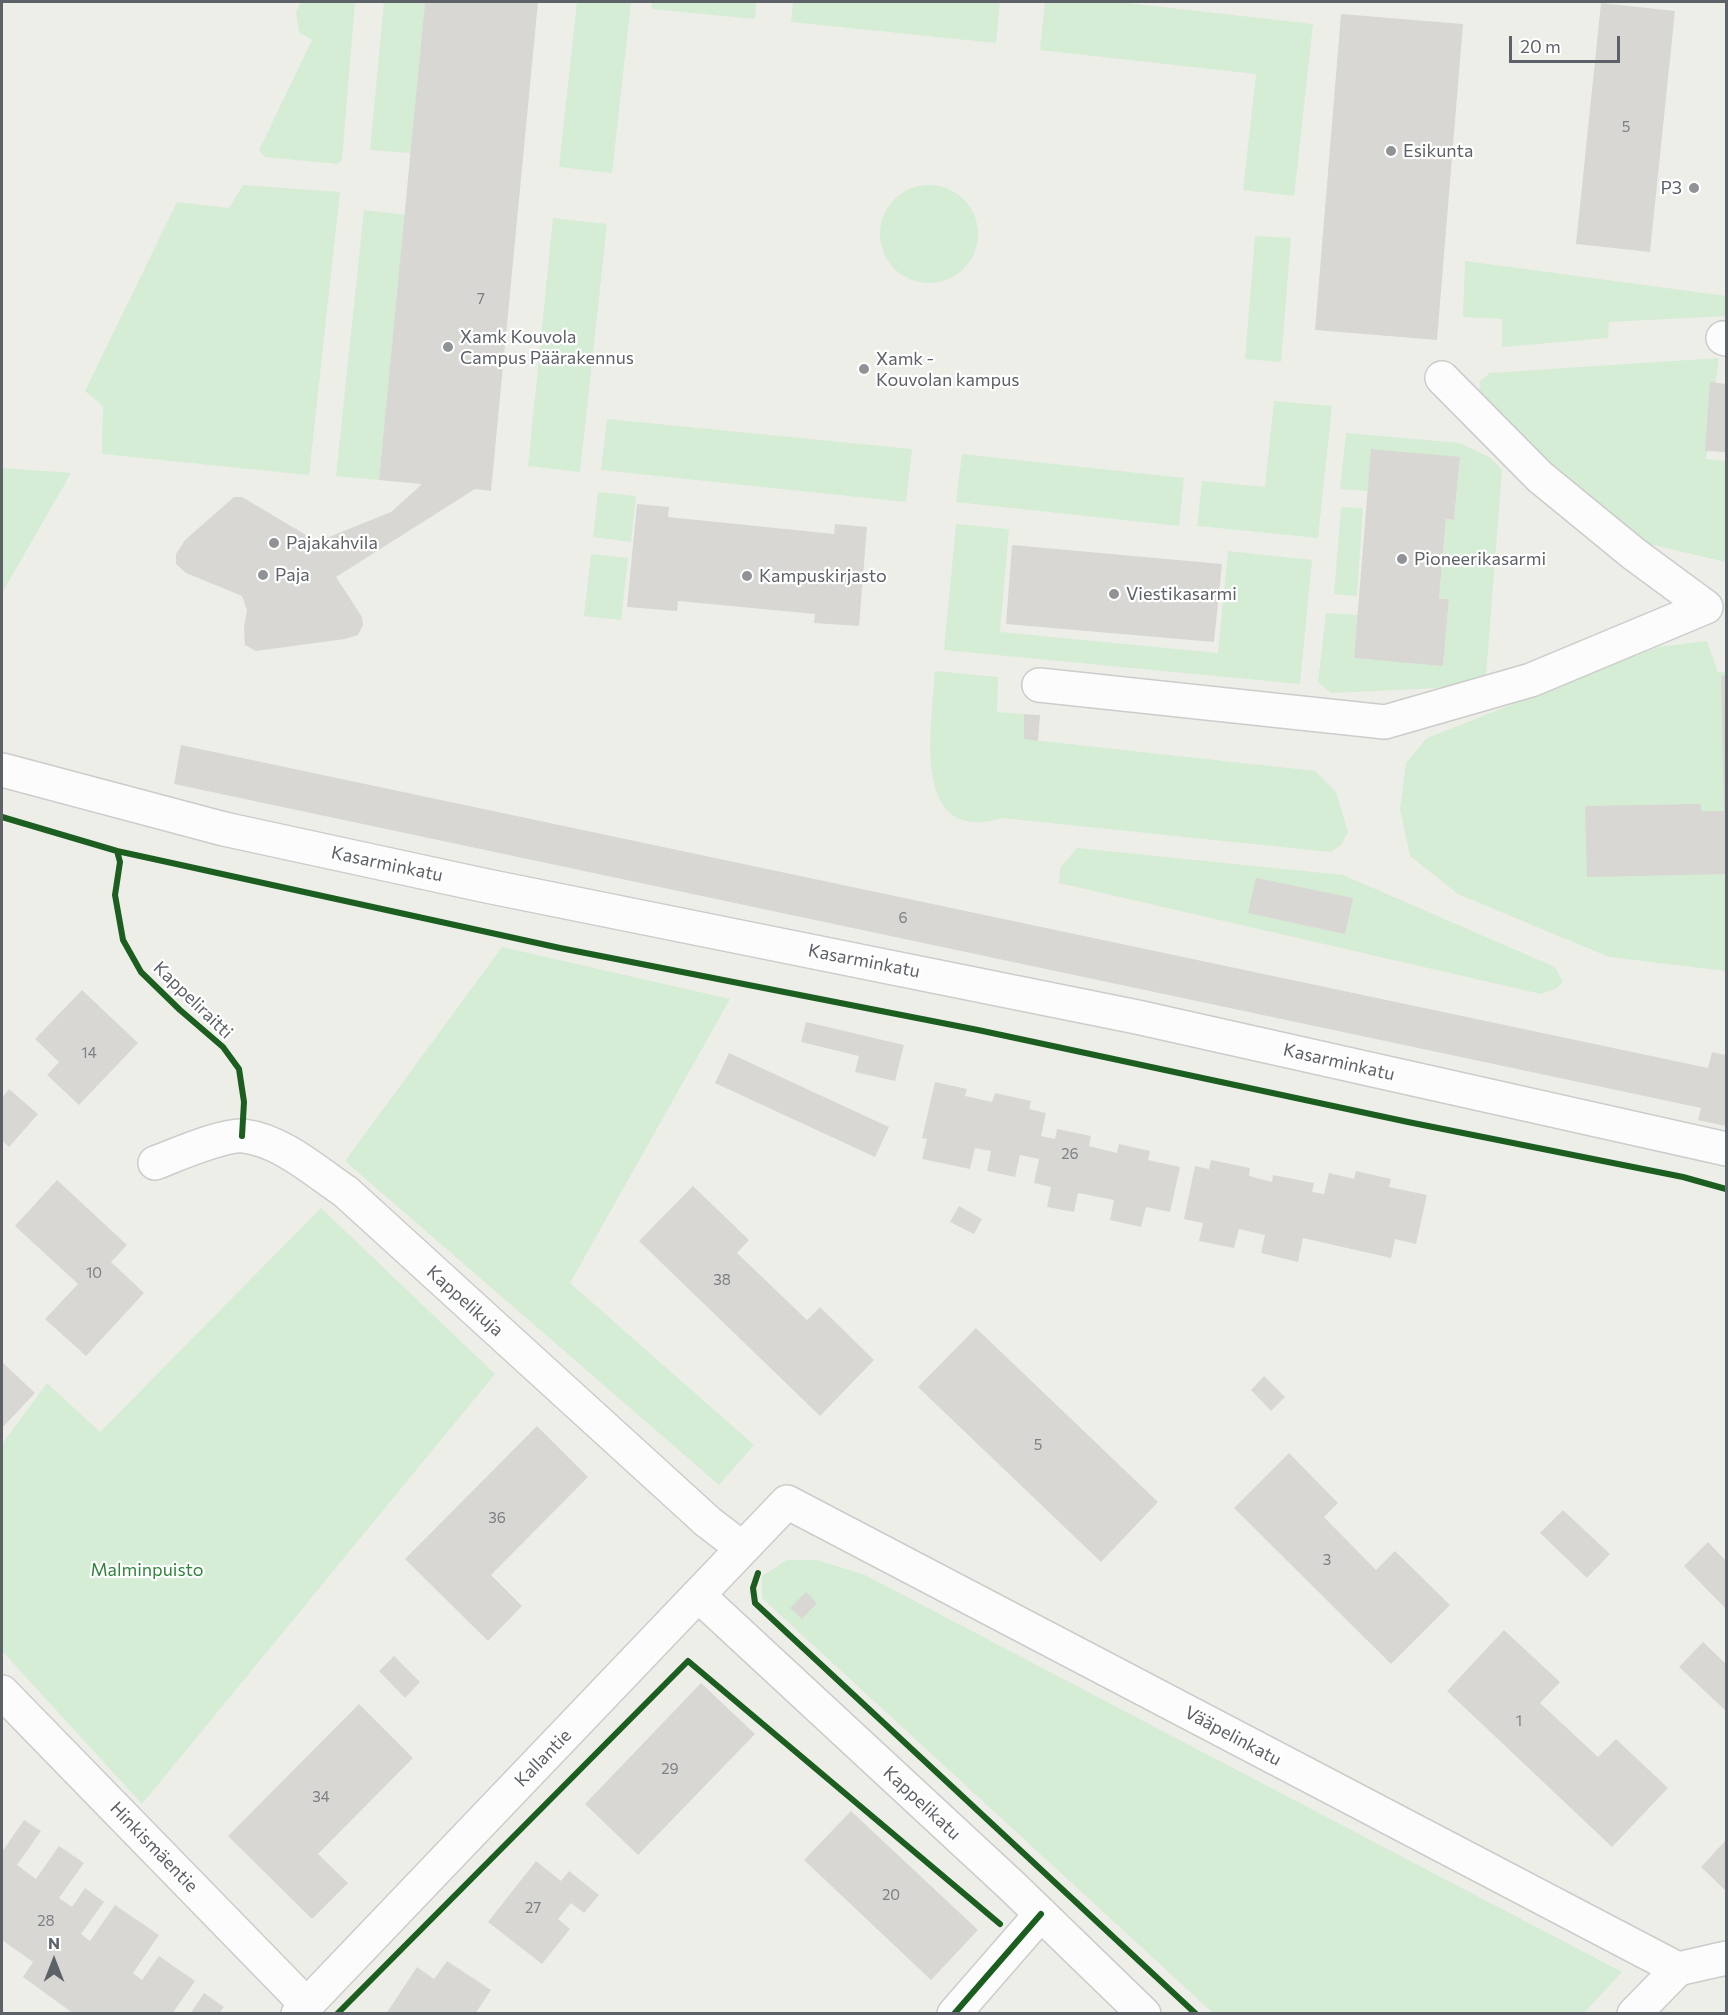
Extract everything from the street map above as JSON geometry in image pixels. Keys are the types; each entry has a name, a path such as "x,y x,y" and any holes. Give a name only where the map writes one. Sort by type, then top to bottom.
{"street":[{"path":"1442,378 1540,477 1634,554 1716,605"},
{"path":"1039,685 1385,722 1531,680 1716,605"},
{"name":"Kasarminkatu","path":"2,770 224,829 487,886 1137,1017 1726,1149"},
{"name":"Kappelikuja","path":"155,1163 203,1144 243,1136 279,1147 346,1192 708,1522 742,1548"},
{"name":"Kallantie","path":"302,2008 662,1636 787,1502"},
{"name":"Vääpelinkatu","path":"787,1502 1678,1968"},
{"name":"Kappelikatu","path":"698,1595 1144,2013"},
{"name":"Hinkismäentie","path":"2,1692 302,2008"},
{"path":"954,2013 1041,1914"},
{"path":"1634,2013 1678,1968 1726,1958"}],"green space":[{"path":"301,2 355,2 342,160 337,164 265,157 259,150 312,40 299,32 296,12"},
{"path":"384,2 425,2 411,153 370,150"},
{"path":"577,2 631,2 612,173 559,167"},
{"path":"652,2 756,2 755,19 651,9"},
{"path":"793,2 1000,2 996,43 791,22"},
{"path":"1045,2 1118,2 1313,24 1294,196 1243,190 1256,74 1040,50"},
{"path":"243,185 340,192 309,475 102,454 103,406 85,391 177,202 229,208"},
{"path":"929,185 948,189 963,200 974,215 978,234 974,253 963,268 948,279 929,283 910,279 895,268 884,253 880,234 884,215 895,200 910,189"},
{"path":"364,210 405,215 379,480 336,476"},
{"path":"553,218 607,224 580,472 528,466"},
{"path":"1255,236 1291,238 1281,362 1245,359"},
{"path":"1465,261 1726,296 1726,316 1609,322 1608,338 1502,347 1502,319 1463,317"},
{"path":"1719,358 1706,459 1726,461 1726,562 1641,542 1483,406 1479,395 1480,381 1490,373"},
{"path":"1274,401 1332,406 1318,538 1197,526 1202,481 1265,487"},
{"path":"607,419 912,449 906,502 601,470"},
{"path":"1346,433 1460,443 1491,458 1502,470 1486,676 1439,688 1331,693 1318,682 1326,613 1358,615 1354,658 1443,665 1449,600 1439,599 1446,519 1454,520 1460,458 1371,449 1368,491 1340,489"},
{"path":"962,454 1184,478 1179,526 956,502"},
{"path":"2,468 71,473 2,593"},
{"path":"598,492 636,496 631,542 593,537"},
{"path":"1341,507 1363,508 1357,596 1334,594"},
{"path":"956,524 1009,529 1000,632 1218,653 1228,551 1312,560 1300,684 944,650"},
{"path":"591,554 628,558 621,620 584,616"},
{"path":"1707,641 1718,672 1726,672 1726,971 1609,957 1458,894 1410,856 1400,809 1406,763 1427,738 1658,647"},
{"path":"935,671 998,677 997,712 1024,714 1024,739 1315,771 1336,792 1348,832 1341,845 1330,852 1002,818 972,822 952,814 939,798 932,775 930,749"},
{"path":"1077,848 1343,875 1555,967 1563,982 1557,988 1541,994 1059,883 1060,868"},
{"path":"502,947 730,999 570,1283 754,1445 719,1485 345,1161"},
{"name":"Malminpuisto","path":"321,1208 495,1374 142,1804 2,1651 2,1444 47,1383 100,1432"},
{"path":"787,1560 817,1560 865,1575 1622,1972 1584,2013 1213,2013 762,1598 762,1576"}],"building":[{"name":"Xamk Kouvola Campus Päärakennus","path":"425,2 538,2 491,491 475,489 336,577 362,617 363,625 358,635 345,639 256,651 245,645 244,628 247,610 242,596 186,573 176,564 176,554 185,540 234,497 242,497 311,538 314,543 391,512 422,484 379,480"},
{"path":"1601,3 1675,11 1650,252 1576,244"},
{"name":"Esikunta","path":"1341,14 1463,24 1437,340 1315,330"},
{"path":"1710,382 1726,384 1726,452 1705,451"},
{"name":"Pioneerikasarmi","path":"1371,449 1460,457 1454,520 1446,519 1439,599 1449,599 1443,666 1354,658"},
{"name":"Kampuskirjasto","path":"637,504 669,507 668,517 834,534 835,524 867,527 859,626 814,623 815,614 678,601 677,611 627,607"},
{"name":"Viestikasarmi","path":"1012,545 1222,564 1214,642 1006,624"},
{"path":"1726,675 1726,874 1587,877 1585,806 1701,804 1701,811 1724,811 1721,676"},
{"path":"1024,714 1040,715 1038,741 1024,739"},
{"path":"181,745 1708,1068 1712,1052 1726,1055 1726,1126 1698,1120 1701,1108 174,784"},
{"path":"1256,878 1353,898 1345,934 1248,913"},
{"path":"82,990 138,1043 79,1105 47,1075 59,1062 35,1039"},
{"path":"806,1022 904,1045 895,1081 855,1072 859,1056 801,1042"},
{"path":"729,1053 889,1127 875,1157 715,1083"},
{"path":"935,1082 967,1089 965,1096 992,1102 995,1093 1031,1101 1029,1109 1046,1113 1041,1136 1055,1139 1057,1129 1091,1136 1089,1146 1117,1153 1119,1144 1150,1151 1148,1160 1180,1167 1170,1212 1146,1207 1141,1227 1110,1220 1114,1200 1078,1193 1074,1212 1047,1207 1051,1187 1034,1183 1039,1159 1020,1155 1015,1177 987,1171 991,1151 975,1148 970,1169 922,1159 927,1139 922,1138"},
{"path":"9,1089 38,1114 9,1147 2,1140 2,1098"},
{"path":"1211,1160 1250,1168 1249,1176 1272,1182 1273,1175 1314,1183 1312,1192 1324,1194 1329,1173 1354,1179 1356,1171 1391,1179 1389,1187 1427,1195 1416,1244 1395,1239 1391,1258 1303,1238 1298,1262 1261,1253 1265,1235 1239,1229 1234,1248 1199,1241 1203,1223 1184,1219 1195,1166 1209,1169"},
{"path":"57,1180 127,1245 111,1262 144,1293 86,1356 45,1319 78,1284 15,1226"},
{"path":"693,1186 749,1240 737,1253 807,1320 820,1307 874,1360 820,1416 639,1241"},
{"path":"959,1206 982,1219 974,1234 950,1222"},
{"path":"976,1328 1158,1502 1101,1562 918,1387"},
{"path":"2,1362 35,1393 2,1428"},
{"path":"1264,1376 1285,1397 1271,1411 1251,1390"},
{"path":"537,1426 588,1477 491,1575 522,1606 488,1641 405,1559"},
{"path":"1289,1453 1338,1503 1324,1517 1376,1570 1395,1551 1450,1605 1391,1664 1234,1508"},
{"path":"1563,1510 1610,1554 1587,1578 1540,1533"},
{"path":"1708,1542 1726,1561 1726,1609 1684,1566"},
{"path":"806,1592 817,1603 802,1619 790,1608"},
{"path":"1504,1630 1560,1682 1540,1703 1598,1757 1616,1739 1668,1788 1612,1847 1447,1691"},
{"path":"1703,1642 1726,1664 1726,1711 1679,1667"},
{"path":"394,1656 420,1682 405,1698 379,1671"},
{"path":"701,1683 755,1734 638,1855 585,1804"},
{"path":"359,1704 413,1758 318,1854 348,1883 312,1919 228,1836"},
{"path":"851,1811 978,1930 931,1980 804,1860"},
{"path":"24,1820 41,1831 17,1865 36,1879 59,1846 84,1863 59,1898 72,1907 85,1888 104,1902 81,1934 90,1941 115,1905 159,1935 133,1973 142,1980 159,1956 195,1981 172,2014 74,2014 23,1977 33,1962 2,1940 2,1852"},
{"path":"1726,1840 1726,1891 1701,1867"},
{"path":"536,1861 561,1881 569,1871 599,1895 584,1913 571,1903 558,1919 570,1929 542,1964 488,1922"},
{"path":"447,1961 491,1990 475,2014 386,2014 417,1967 434,1979"},
{"path":"204,1993 224,2007 219,2014 190,2014"}],"cycle path":[{"path":"2,817 117,851 560,948 978,1030 1408,1122 1683,1177 1726,1189"},
{"name":"Kappeliraitti","path":"117,851 120,862 115,895 123,940 141,972 223,1047 239,1069 244,1102 242,1136"},
{"path":"758,1573 753,1588 755,1603 1196,2014"},
{"path":"337,2014 688,1661 1000,1924"},
{"path":"954,2014 1041,1914"}],"place":[{"name":"Esikunta","path":"1391,151"},
{"name":"P3","path":"1694,188"},
{"name":"Xamk Kouvola Campus Päärakennus","path":"448,347"},
{"name":"Xamk - Kouvolan kampus","path":"864,369"},
{"name":"Pajakahvila","path":"274,543"},
{"name":"Pioneerikasarmi","path":"1402,559"},
{"name":"Paja","path":"263,575"},
{"name":"Kampuskirjasto","path":"747,576"},
{"name":"Viestikasarmi","path":"1114,594"}]}
